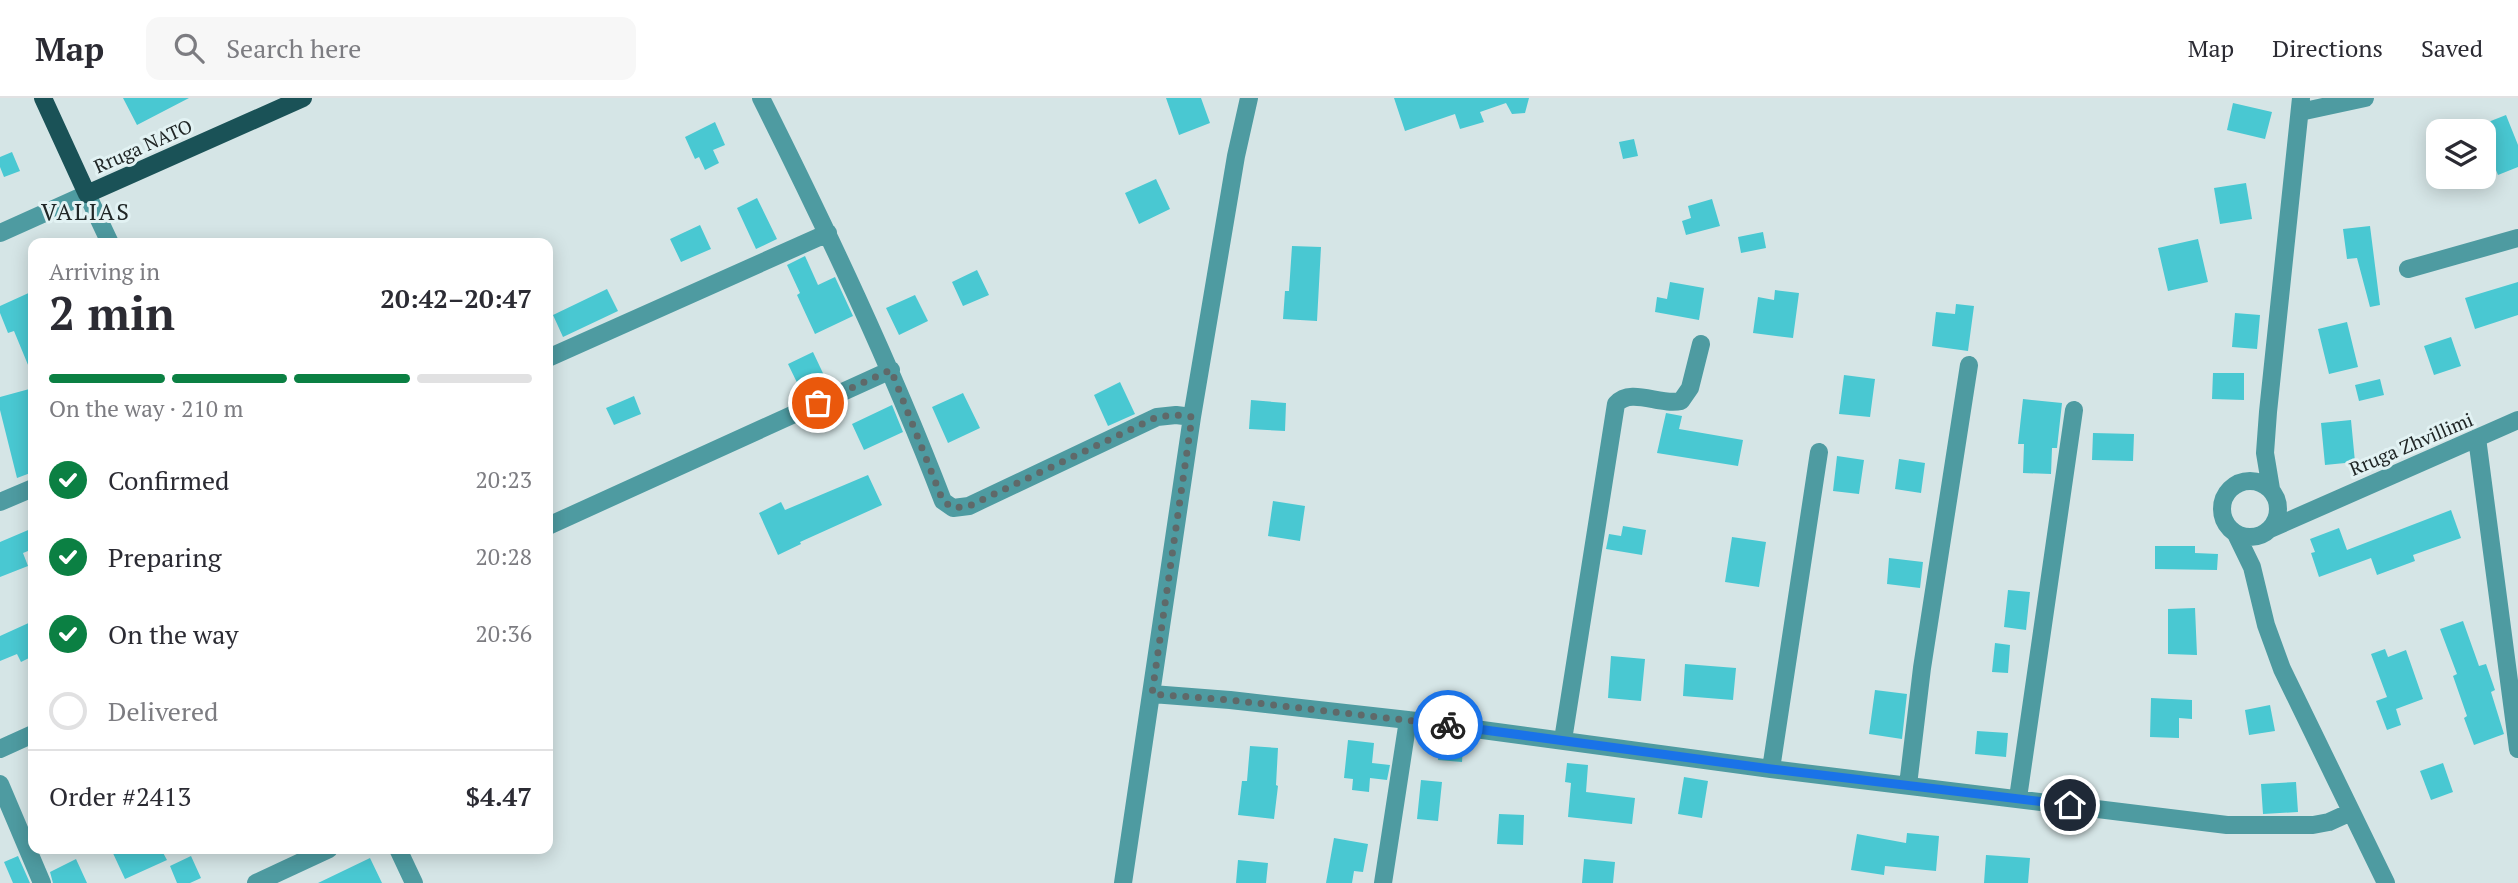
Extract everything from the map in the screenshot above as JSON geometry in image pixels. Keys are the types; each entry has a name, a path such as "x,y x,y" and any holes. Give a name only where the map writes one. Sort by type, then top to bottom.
{"main road":[{"path":"43,98 87,194"},
{"name":"Rruga NATO","path":"87,194 303,98"}],"street":[{"path":"761,98 828,233 891,370 943,501 953,508 969,506 1157,417 1192,417"},
{"path":"1123,883 1192,417 1236,156 1249,98"},
{"path":"2365,98 2301,105 2265,453 2278,511 2266,532 2257,563 2266,625 2274,649 2386,883"},
{"name":"Rruga NATO","path":"0,233 87,194"},
{"path":"87,194 108,238"},
{"path":"553,356 828,233"},
{"path":"2407,269 2518,238"},
{"path":"1563,740 1616,404 1626,397 1681,401 1690,388 1701,344"},
{"path":"1908,785 1922,668 1969,365"},
{"path":"553,524 891,370"},
{"path":"2018,799 2074,410"},
{"path":"2266,532 2245,537 2236,534 2229,529 2221,513 2225,495 2230,487 2256,460 2268,412"},
{"name":"Rruga Zhvillimi","path":"2266,532 2518,420"},
{"path":"2477,438 2518,749"},
{"path":"1771,769 1819,452"},
{"path":"2230,487 2248,480 2258,481 2293,509 2321,506"},
{"path":"0,502 28,490"},
{"path":"2236,534 2258,584"},
{"path":"1152,694 1408,720 1771,769 2227,825 2313,825 2329,822 2351,812"},
{"path":"1383,883 1408,720"},
{"path":"0,749 28,736"},
{"path":"0,784 27,831"},
{"path":"34,854 42,883"},
{"path":"256,883 318,854"},
{"path":"400,854 414,883"}],"building":[{"path":"123,98 189,98 137,125"},
{"path":"1166,98 1201,98 1210,123 1179,135"},
{"path":"1394,98 1529,98 1525,113 1512,114 1506,103 1480,112 1484,122 1460,129 1455,114 1405,131"},
{"path":"2233,103 2272,112 2265,139 2227,130"},
{"path":"2506,115 2518,145 2518,167 2498,175 2496,170 2496,119"},
{"path":"715,122 725,145 713,150 719,163 705,170 699,157 695,159 685,137"},
{"path":"1634,139 1638,156 1623,159 1619,142"},
{"path":"12,152 20,171 4,177 0,157"},
{"path":"1156,179 1170,209 1139,224 1125,193"},
{"path":"2246,183 2252,219 2220,224 2214,188"},
{"path":"757,198 777,239 756,249 737,208"},
{"path":"1712,199 1720,226 1686,235 1682,221 1691,218 1688,206"},
{"path":"700,225 711,249 681,262 670,239"},
{"path":"2370,226 2380,305 2370,307 2357,258 2347,259 2343,229"},
{"path":"1763,232 1766,248 1741,253 1738,237"},
{"path":"2198,239 2208,282 2168,291 2158,248"},
{"path":"1292,246 1321,247 1317,321 1283,319 1285,291 1289,291"},
{"path":"805,256 818,285 835,277 853,316 815,334 787,265"},
{"path":"977,270 989,295 963,306 952,282"},
{"path":"1670,282 1704,288 1699,320 1655,312 1657,297 1667,299"},
{"path":"2518,282 2518,315 2475,329 2465,298"},
{"path":"607,289 618,311 563,337 553,315"},
{"path":"1775,290 1799,293 1793,338 1753,333 1758,297 1774,300"},
{"path":"28,293 28,365 14,331 8,333 0,306"},
{"path":"915,295 928,321 899,335 886,308"},
{"path":"1956,304 1974,306 1968,351 1932,346 1936,312 1955,314"},
{"path":"2235,313 2260,315 2257,349 2232,347"},
{"path":"2347,322 2358,367 2329,374 2318,329"},
{"path":"2451,337 2461,366 2434,375 2424,346"},
{"path":"813,352 829,386 804,397 788,364"},
{"path":"2213,373 2244,373 2244,400 2212,399"},
{"path":"1844,375 1875,379 1870,417 1839,414"},
{"path":"2380,379 2384,395 2359,401 2355,385"},
{"path":"1120,382 1135,414 1108,426 1094,395"},
{"path":"28,389 28,474 17,478 0,410 0,397"},
{"path":"963,393 980,428 948,443 932,407"},
{"path":"634,396 641,414 614,425 606,408"},
{"path":"2023,399 2062,403 2057,448 2052,448 2051,474 2023,473 2024,444 2018,444"},
{"path":"1251,400 1286,403 1285,431 1249,429"},
{"path":"892,405 903,432 864,450 852,424"},
{"path":"1666,413 1682,416 1679,429 1743,440 1738,466 1657,453"},
{"path":"2351,420 2355,462 2325,465 2321,423"},
{"path":"2093,433 2134,434 2133,461 2092,460"},
{"path":"1837,456 1864,460 1859,494 1833,491"},
{"path":"1899,459 1925,463 1921,493 1895,489"},
{"path":"868,475 882,505 800,542 801,544 778,555 759,513 781,502 785,510"},
{"path":"1273,501 1305,506 1300,541 1268,536"},
{"path":"2451,510 2461,538 2413,555 2415,561 2377,575 2371,558 2319,577 2311,553 2315,552 2310,539 2339,528 2347,550"},
{"path":"1623,526 1646,530 1642,555 1606,549 1609,534 1621,536"},
{"path":"28,530 28,551 23,553 28,566 0,577 0,542"},
{"path":"1732,537 1766,542 1759,587 1725,582"},
{"path":"2155,546 2195,546 2195,553 2218,554 2217,570 2155,569"},
{"path":"1889,558 1923,562 1920,588 1887,584"},
{"path":"2008,590 2030,592 2026,630 2004,627"},
{"path":"2195,608 2197,655 2168,654 2168,609"},
{"path":"2463,621 2479,666 2486,664 2495,690 2491,692 2504,734 2474,745 2453,676 2457,674 2440,629"},
{"path":"28,623 28,658 21,662 17,654 0,661 0,636"},
{"path":"1995,643 2010,645 2008,673 1992,672"},
{"path":"2385,649 2388,657 2406,650 2423,699 2396,709 2401,725 2387,730 2376,701 2387,697 2371,654"},
{"path":"1611,656 1645,659 1641,701 1608,698"},
{"path":"1685,664 1736,668 1733,700 1683,696"},
{"path":"1875,690 1907,694 1902,739 1869,734"},
{"path":"2151,698 2192,700 2192,719 2179,718 2179,738 2150,737"},
{"path":"2270,705 2275,731 2249,735 2245,710"},
{"path":"1977,731 2008,733 2006,757 1975,754"},
{"path":"1348,740 1374,743 1372,763 1390,765 1387,780 1370,778 1369,792 1352,790 1353,779 1344,778"},
{"path":"1440,743 1463,746 1462,762 1438,760"},
{"path":"1250,746 1278,748 1278,786 1274,819 1238,815 1242,781 1247,781"},
{"path":"1567,763 1588,765 1586,792 1635,798 1632,824 1568,817 1571,783 1565,782"},
{"path":"2443,763 2453,792 2431,800 2420,771"},
{"path":"1684,777 1708,781 1702,818 1678,814"},
{"path":"1421,780 1442,782 1438,821 1417,819"},
{"path":"2296,782 2298,812 2263,814 2261,784"},
{"path":"1499,814 1524,815 1523,845 1497,844"},
{"path":"1907,833 1939,836 1936,871 1885,866 1884,875 1851,870 1857,834 1906,843"},
{"path":"1334,838 1368,844 1363,872 1354,871 1352,883 1326,883"},
{"path":"113,854 164,854 167,860 125,879"},
{"path":"1986,855 2030,858 2028,883 1984,883"},
{"path":"18,856 30,883 13,883 4,862"},
{"path":"191,856 201,878 190,883 177,883 170,866"},
{"path":"370,858 382,883 318,883"},
{"path":"76,859 87,883 53,883 50,872"},
{"path":"1584,859 1615,862 1613,883 1582,883"},
{"path":"1238,860 1268,863 1266,883 1236,883"}],"way so far":[{"path":"818,403 891,370 943,501 953,508 969,506 1157,417 1192,417 1152,694 1230,700 1448,725"}],"district":[{"name":"VALIAS","path":"86,212"}],"route":[{"path":"1448,725 1771,769 2070,805"}]}
